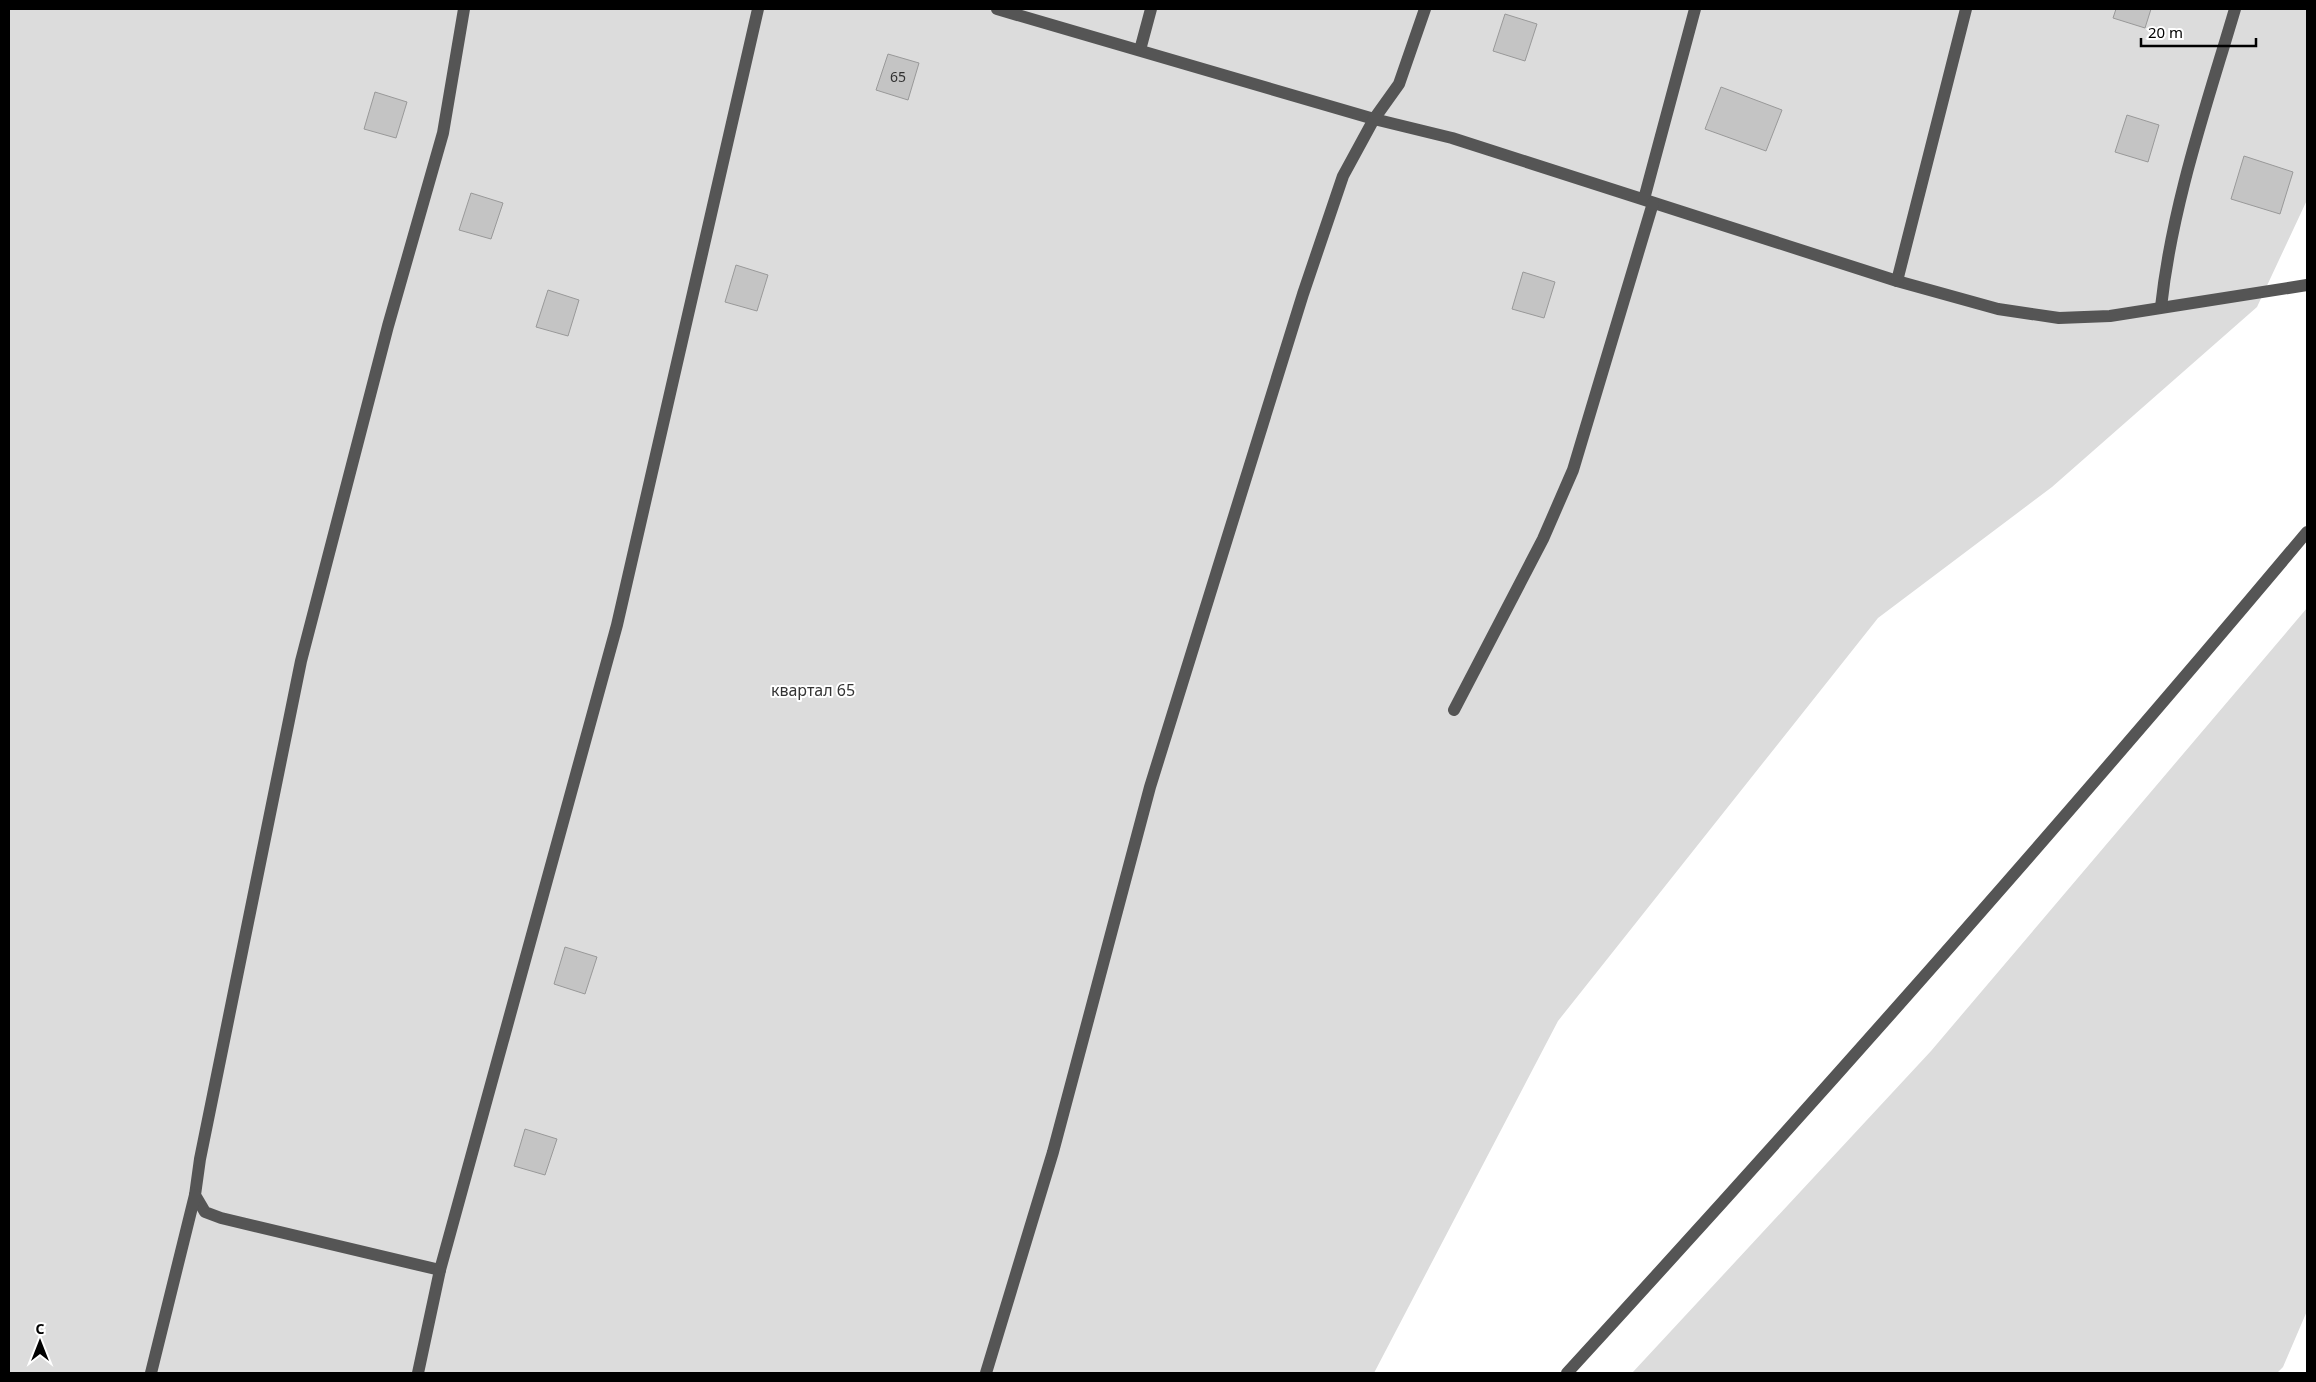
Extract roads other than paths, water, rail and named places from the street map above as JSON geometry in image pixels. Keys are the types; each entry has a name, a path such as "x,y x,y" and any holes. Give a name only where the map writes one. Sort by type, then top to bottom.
{"street":[{"path":"151,1373 195,1195 200,1159 301,661 388,326 443,133 464,9"},
{"path":"418,1373 440,1270 617,626 758,9"},
{"path":"997,9 1374,118 1452,138 1897,281 1998,309 2059,318 2110,316 2307,285"},
{"path":"1140,50 1151,9"},
{"path":"986,1373 1053,1152 1153,778 1306,285 1343,176 1374,118 1399,84 1425,9"},
{"path":"1454,710 1542,539 1572,470 1648,201 1695,9"},
{"path":"1897,281 1966,9"},
{"path":"2161,307 2166,259 2182,189 2235,9"},
{"path":"1567,1373 1936,962 2184,678 2307,532"},
{"path":"195,1195 205,1212 220,1218 440,1270"}],"park label":[{"name":"квартал 65","path":"813,690"}]}
